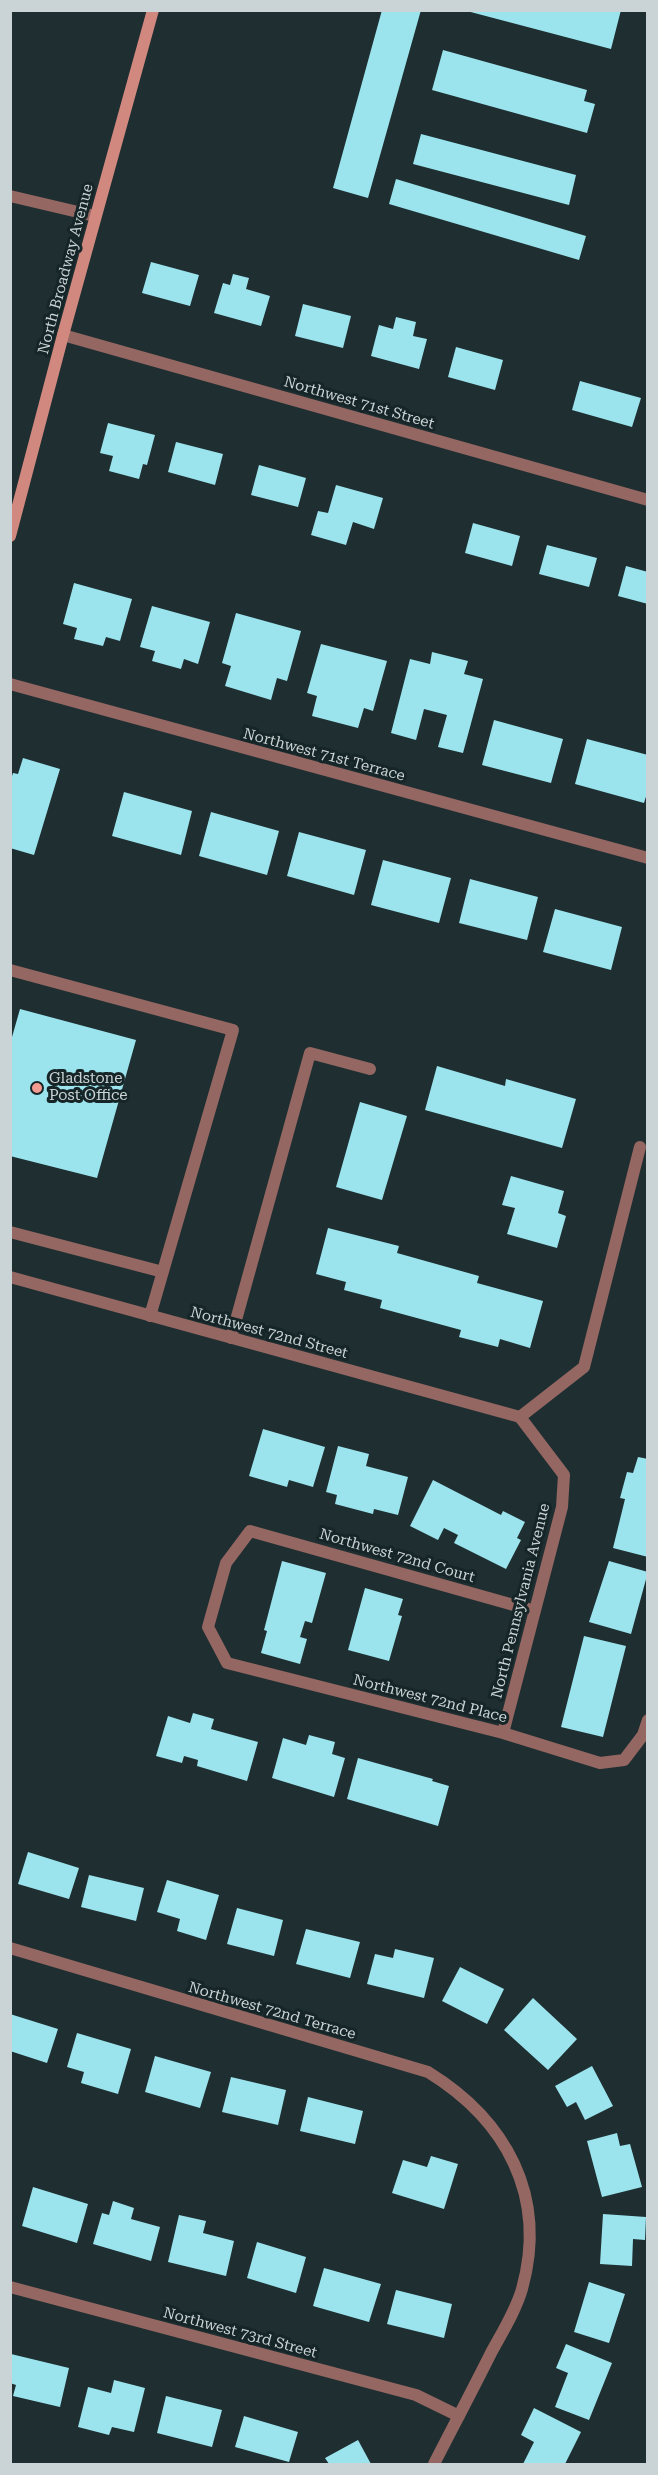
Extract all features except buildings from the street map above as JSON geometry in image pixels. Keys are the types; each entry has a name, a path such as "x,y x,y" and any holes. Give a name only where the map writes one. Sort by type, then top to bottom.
{"main road":[{"name":"North Broadway Avenue","path":"10,536 95,216 153,10"}],"street":[{"path":"10,196 95,216"},
{"name":"Northwest 71st Street","path":"63,335 648,501"},
{"name":"Northwest 71st Terrace","path":"10,684 648,858"},
{"path":"10,970 233,1030 150,1316"},
{"path":"231,1338 310,1053 370,1069"},
{"path":"520,1417 584,1367 640,1147"},
{"path":"10,1232 163,1272"},
{"name":"Northwest 72nd Street","path":"10,1277 520,1417"},
{"name":"North Pennsylvania Avenue","path":"503,1733 562,1507 564,1475 520,1417"},
{"name":"Northwest 72nd Court","path":"228,1663 208,1627 226,1563 250,1531 535,1611"},
{"name":"Northwest 72nd Place","path":"228,1663 503,1733 600,1762 624,1760 643,1734 648,1720"},
{"name":"Northwest 72nd Terrace","path":"10,1948 428,2072 455,2089 479,2110 502,2139 514,2163 524,2194 529,2225 528,2257 516,2304 459,2416"},
{"name":"Northwest 73rd Street","path":"10,2288 416,2395 459,2416"},
{"path":"434,2464 459,2416"}],"place":[{"name":"Gladstone Post Office","path":"37,1088"}]}
